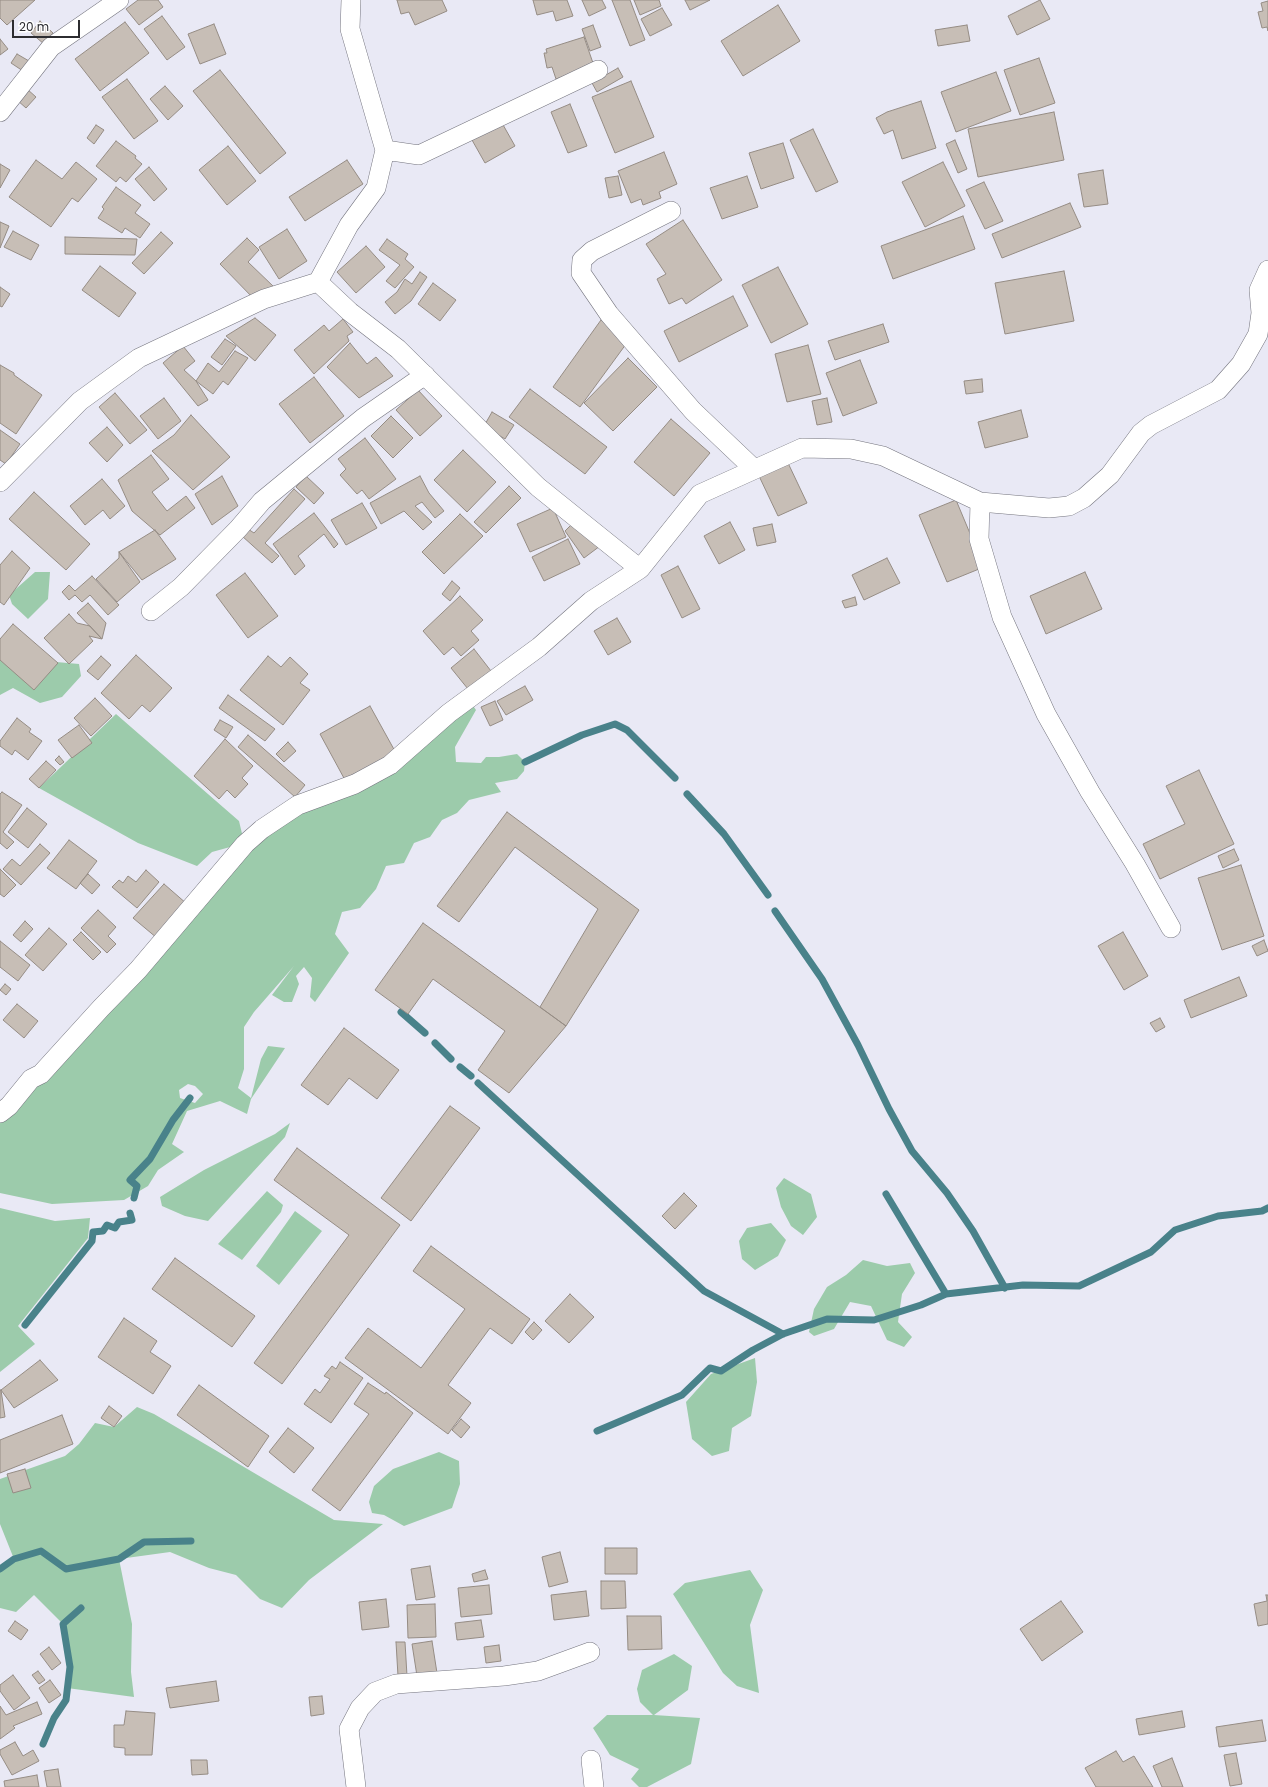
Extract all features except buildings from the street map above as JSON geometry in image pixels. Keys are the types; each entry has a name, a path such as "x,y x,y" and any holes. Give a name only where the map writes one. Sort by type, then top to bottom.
{"street":[{"path":"0,112 51,47 119,0"},
{"path":"0,482 80,401 139,358 264,299 318,282 349,225 376,188 385,150 350,29 350,1"},
{"path":"385,150 419,155 598,70"},
{"path":"671,211 592,251 582,260 581,273 609,314 694,411 753,468"},
{"path":"0,1113 9,1106 31,1080 41,1074 138,970 202,892 245,844 256,834 298,805 355,784 390,765 449,713 561,629 591,601 640,569 700,494 753,468 802,448 851,449 883,456 980,502 1049,508 1069,506 1084,498 1110,475 1141,433 1151,425 1218,390 1241,364 1258,334 1261,313 1259,290 1268,270"},
{"path":"318,282 350,312 398,349 538,487 640,569"},
{"path":"151,611 181,587 238,529 262,501 363,418 425,375"},
{"path":"980,502 979,539 1002,617 1046,714 1090,792 1135,864 1171,928"},
{"path":"356,1787 349,1729 360,1708 375,1692 396,1684 504,1676 538,1671 590,1652"},
{"path":"591,1760 594,1787"}],"green space":[{"path":"35,572 50,572 48,599 28,619 12,604 9,595"},
{"path":"0,646 56,662 79,664 81,676 62,697 40,703 13,688 0,695"},
{"path":"469,700 476,710 455,747 456,762 481,763 486,757 499,757 517,754 525,762 524,771 517,779 495,783 501,792 469,800 457,813 442,820 430,837 414,843 404,863 386,866 376,889 360,908 342,912 335,934 349,953 315,1002 310,997 312,978 304,967 296,976 299,984 292,1002 284,1002 272,995 294,966 254,1012 244,1027 244,1069 238,1088 251,1098 261,1059 268,1046 285,1048 251,1099 247,1114 220,1101 187,1111 172,1144 184,1152 158,1170 148,1186 124,1200 52,1204 0,1193 0,1113 241,844 212,852 197,866 138,843 39,788 116,714 239,821 244,842 360,781","holes":["188,1084 195,1086 203,1094 195,1103 180,1098 179,1090"]},
{"path":"290,1123 285,1137 208,1221 185,1216 162,1206 160,1197 204,1170 275,1134"},
{"path":"784,1178 811,1194 817,1217 803,1235 791,1226 781,1207 776,1188"},
{"path":"267,1191 283,1205 281,1212 242,1260 218,1244"},
{"path":"0,1208 55,1221 90,1218 88,1238 18,1326 35,1344 0,1372"},
{"path":"295,1211 322,1231 279,1285 256,1266"},
{"path":"771,1223 786,1240 778,1256 755,1270 742,1259 739,1241 747,1228"},
{"path":"863,1260 887,1266 910,1263 915,1273 902,1294 898,1322 912,1337 904,1347 887,1340 871,1306 850,1302 834,1329 814,1336 809,1332 814,1309 827,1287 846,1275"},
{"path":"755,1358 757,1382 751,1416 732,1428 729,1451 712,1456 692,1439 686,1402 711,1374"},
{"path":"137,1407 154,1414 334,1520 383,1524 309,1580 282,1608 260,1599 236,1575 209,1568 170,1552 119,1559 132,1624 131,1672 134,1697 67,1688 70,1667 63,1624 34,1595 16,1612 0,1608 0,1568 14,1559 0,1524 0,1479 65,1456 79,1444 95,1423 114,1427"},
{"path":"439,1452 459,1461 460,1484 452,1508 404,1526 384,1515 372,1513 369,1502 374,1486 393,1469"},
{"path":"750,1570 763,1590 750,1625 759,1693 737,1686 723,1673 673,1594 685,1583"},
{"path":"674,1654 692,1666 688,1690 654,1715 700,1718 691,1764 647,1787 639,1787 631,1779 639,1769 610,1755 593,1728 607,1715 653,1715 640,1702 637,1689 642,1670"}],"waterway":[{"path":"525,762 582,735 615,724 627,730 675,778"},
{"path":"687,794 724,834 768,895"},
{"path":"775,911 822,979 858,1045 889,1109 912,1151 947,1193 973,1231 1005,1288"},
{"path":"401,1012 425,1033"},
{"path":"435,1043 451,1059"},
{"path":"460,1067 471,1076"},
{"path":"478,1083 704,1291 783,1334"},
{"path":"134,1198 137,1186 130,1180 150,1159 173,1120 190,1098"},
{"path":"886,1194 946,1294"},
{"path":"597,1431 682,1395 710,1368 721,1371 753,1350 783,1334 827,1319 874,1320 921,1305 946,1294 1023,1285 1079,1286 1151,1252 1175,1230 1218,1216 1262,1211 1268,1208"},
{"path":"25,1325 92,1241 93,1232 103,1231 107,1225 115,1228 119,1222 132,1220 130,1213"},
{"path":"0,1569 14,1559 41,1551 66,1569 119,1559 144,1542 191,1541"},
{"path":"43,1744 54,1718 66,1700 70,1667 63,1624 81,1608"}]}
